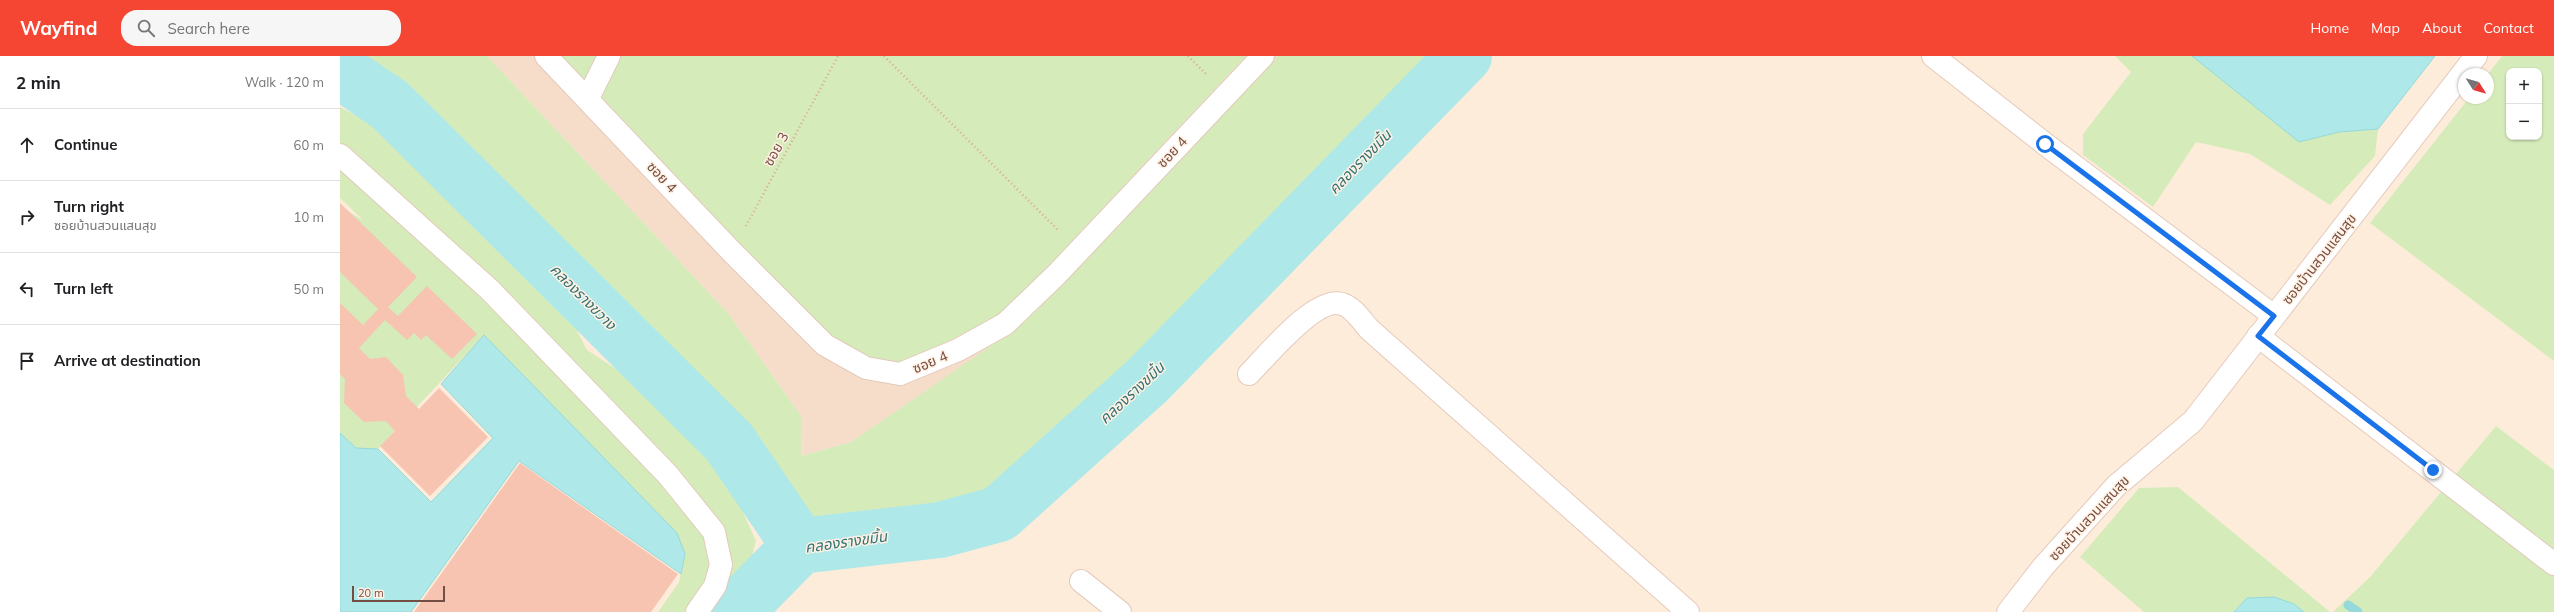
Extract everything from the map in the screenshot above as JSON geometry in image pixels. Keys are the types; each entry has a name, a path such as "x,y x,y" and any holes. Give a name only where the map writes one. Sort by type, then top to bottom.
{"street":[{"name":"ซอย 4","path":"546,56 588,98 732,252 825,344 866,368 900,374 958,350 1005,324 1078,250 1263,56"},
{"path":"588,98 609,56"},
{"path":"1933,56 2045,144 2274,316"},
{"name":"ซอยบ้านสวนแสนสุข","path":"2008,612 2043,567 2116,486 2193,421 2476,56"},
{"path":"340,155 490,290 668,475 714,532 721,565 715,586 697,612"},
{"path":"1249,374 1299,323 1321,306 1331,303 1342,304 1351,309 1369,329 1688,612"},
{"path":"2258,336 2554,564"},
{"path":"1081,581 1120,612"}],"path":[{"name":"ซอย 3","path":"732,252 838,56"},
{"path":"884,56 1078,250"}],"shaded area":[{"path":"487,56 557,56 1004,313 1246,56 1278,56 989,351 851,442 801,456 802,417 728,313"}],"green space":[{"path":"340,56 487,56 728,313 802,417 801,456 851,442 985,350 1278,56 1454,56 1161,351 994,499 877,529 817,527 772,487 457,153 340,62"},
{"path":"557,56 1246,56 1004,313 947,345 904,363 865,358 822,330"},
{"path":"2115,56 2192,56 2299,142 2339,132 2378,129 2375,156 2330,205 2250,154 2196,142 2153,207 2083,155 2083,134 2131,72"},
{"path":"2502,56 2554,56 2554,361 2370,223 2464,104 2494,104 2494,68 2493,68"},
{"path":"340,107 398,138 449,198 521,274 562,302 587,350 685,414 714,448 756,541 745,582 726,612 658,612 679,582 685,554 484,335 378,449 356,448 340,433 340,206 364,221 340,198"},
{"path":"2496,426 2554,470 2554,612 2333,612 2370,577"},
{"path":"2178,487 2330,612 2304,612 2294,604 2247,598 2234,612 2144,612 2080,557 2139,488"}],"water":[{"path":"2192,56 2435,56 2378,129 2339,132 2299,142"},
{"path":"484,335 677,533 685,554 681,574 519,461 411,612 340,612 340,433 356,448 378,449 431,502 493,438 441,384"},
{"path":"2274,597 2294,604 2304,612 2234,612 2247,598"}],"building":[{"path":"340,203 417,277 388,307 398,316 427,286 477,334 452,359 426,335 421,340 414,333 407,340 385,320 359,348 370,359 386,357 403,375 406,396 419,409 439,388 488,437 430,496 380,446 395,431 386,421 364,422 344,403 345,379 340,374 340,303 363,325 378,309 340,272"},
{"path":"520,463 678,574 651,612 414,612"}],"waterway":[{"name":"คลองรางขมิ้น","path":"738,612 743,604 800,546 940,530 999,514 1147,381 1464,56"},
{"name":"คลองรางขวาง","path":"340,71 390,105 729,442 800,546"},
{"path":"2348,605 2358,612"}],"route":[{"path":"2045,144 2274,316 2258,336 2433,470"}]}
